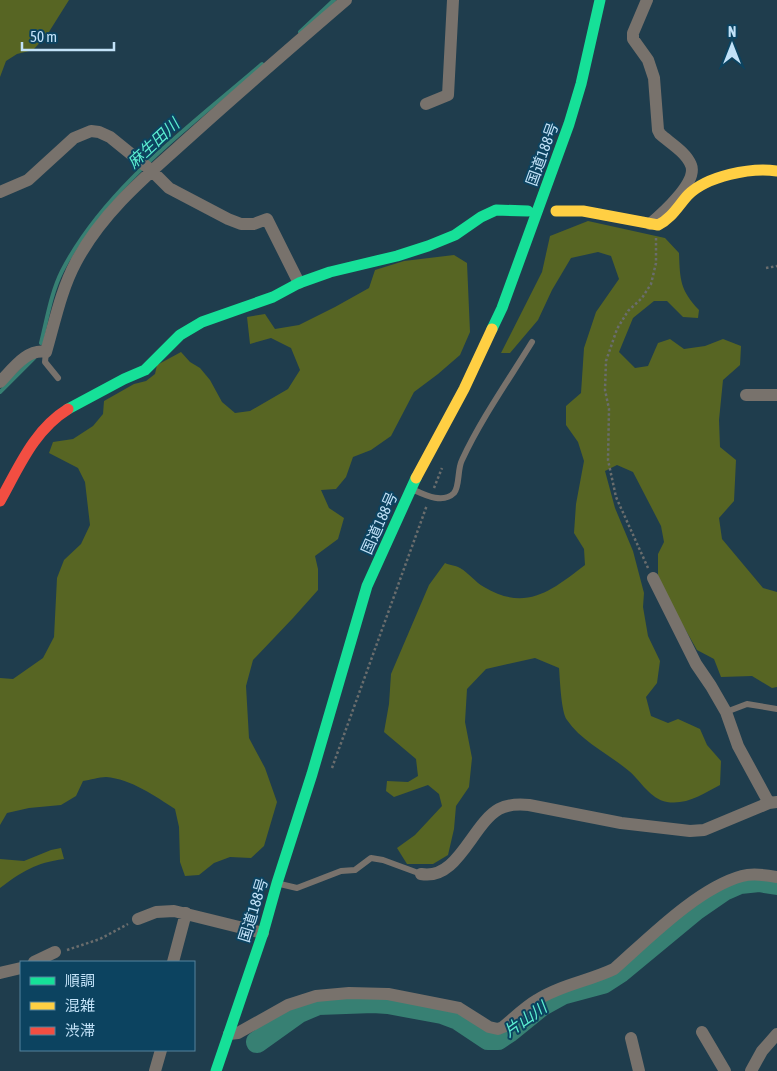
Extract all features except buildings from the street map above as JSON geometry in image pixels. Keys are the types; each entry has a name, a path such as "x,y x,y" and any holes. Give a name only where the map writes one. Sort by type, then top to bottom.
{"main road":[{"name":"国道188号","path":"216,1071 263,933 276,883 312,774 367,586 411,488 464,389 502,308 569,124 581,84 600,0"},
{"path":"556,211 583,212 654,224 666,222 694,190 707,182 751,171 767,169 777,171"},
{"path":"0,501 32,443 49,423 66,410 145,370 180,335 202,322 273,297 330,272 397,256 455,236 481,217 496,210 528,211"}],"street":[{"path":"0,382 29,354 46,352 64,286 93,233 117,204 346,0"},
{"path":"426,104 448,95 453,0"},
{"path":"647,0 633,33 633,39 648,60 654,78 657,109 656,122 660,134 686,156 692,167 691,178 654,224"},
{"path":"0,192 28,180 74,138 91,131 100,132 110,137 152,171 168,188 228,220 241,224 254,224 267,220 299,284"},
{"path":"746,395 777,395"},
{"path":"421,874 430,876 442,870 455,860 486,820 498,809 513,804 529,804 631,825 690,831 704,830 773,802 738,746 726,712 696,664 652,578"},
{"path":"229,1034 238,1032 288,1005 316,996 366,992 388,994 459,1008 489,1027 498,1029 537,1000 554,991 614,969 694,900 712,889 743,876 777,877"},
{"path":"138,919 156,912 174,911 263,933"},
{"path":"173,961 186,913"},
{"path":"36,961 55,952"},
{"path":"0,973 20,968"},
{"path":"702,1032 725,1071"},
{"path":"752,1071 762,1051 777,1034"},
{"path":"630,1038 638,1071"},
{"path":"155,1071 161,1051"}],"lane":[{"path":"411,488 430,497 444,498 453,494 458,485 460,464 473,436 532,342"},
{"path":"46,352 45,362 58,378"},
{"path":"726,712 747,704 777,709"},
{"path":"276,883 298,888 342,871 355,870 372,858 383,860 421,874"}],"path":[{"path":"652,578 616,497 608,460 609,409 605,390 606,361 617,329 628,311 642,298 652,284 656,263 654,224"},
{"path":"766,268 777,266"},
{"path":"332,769 444,462"},
{"path":"55,952 72,949 100,939 138,919"}],"green space":[{"path":"0,0 69,0 47,35 33,50 17,54 6,61 0,77"},
{"path":"588,221 665,238 679,253 682,284 688,296 699,310 698,318 683,317 667,301 654,301 633,318 619,352 635,368 648,366 658,343 670,339 684,349 705,346 723,339 741,346 740,365 723,380 719,420 720,447 736,460 734,501 719,518 722,539 763,588 777,592 777,687 772,688 752,676 721,677 714,659 697,650 669,601 658,575 658,554 664,542 661,526 633,472 617,465 605,471 615,508 633,551 644,593 643,607 648,636 660,661 657,683 646,697 651,716 668,723 678,719 700,729 707,745 721,761 720,785 701,795 681,802 661,800 650,793 629,771 573,728 565,716 559,668 535,658 486,669 467,689 465,722 472,758 469,787 456,806 454,829 448,855 433,864 407,864 397,848 415,835 442,806 439,794 428,785 394,797 386,791 387,781 408,782 418,776 416,759 384,732 389,704 391,674 429,585 445,563 460,568 481,585 499,594 513,598 525,598 549,590 585,565 584,549 574,533 576,504 584,461 578,442 566,425 566,406 581,393 584,348 596,312 619,279 611,256 598,252 571,258 552,290 538,320 510,353 501,353 542,272 550,236"},
{"path":"454,255 467,263 470,332 460,355 414,392 391,436 371,450 353,457 346,477 336,489 321,490 329,508 344,518 338,539 315,556 318,569 318,590 253,660 246,686 249,738 265,768 277,802 264,846 251,858 230,857 214,863 199,875 185,876 180,862 179,827 175,809 134,785 115,778 106,777 83,781 76,796 61,805 29,808 7,813 0,825 0,678 13,679 43,658 54,637 57,578 64,560 81,544 90,525 85,482 78,468 49,453 53,442 73,439 93,426 103,414 104,401 134,384 146,381 155,374 157,365 181,352 190,362 200,368 210,380 222,402 235,413 250,411 288,389 300,370 291,348 271,338 250,344 247,317 265,314 275,329 299,325 369,288 375,270 404,261"},
{"path":"61,848 64,859 45,863 30,869 0,888 0,859 24,861"}],"waterway":[{"name":"麻生田川","path":"300,32 334,0"},
{"name":"麻生田川","path":"41,343 58,279 80,240 102,212 152,158 262,64"},
{"name":"麻生田川","path":"0,392 34,358"},
{"name":"片山川","path":"257,1042 299,1012 318,1004 373,1002 442,1013 458,1019 488,1039 498,1039 542,1005 562,994 603,983 620,972 695,910 724,890 740,883 759,881 777,884"}],"traffic: fast":[{"path":"492,329 502,308 569,124 581,84 600,0"},
{"path":"68,409 145,370 180,335 202,322 273,297 299,283 330,272 397,256 428,246 455,235 481,217 496,210 528,211"},
{"path":"216,1071 263,933 367,586 416,478"}],"traffic: slow":[{"path":"556,211 583,211 658,225 671,215 688,195 706,183 730,174 755,170 777,171"},
{"path":"416,478 464,389 492,329"}],"traffic: jam":[{"path":"0,501 28,450 46,427 68,409"}]}
